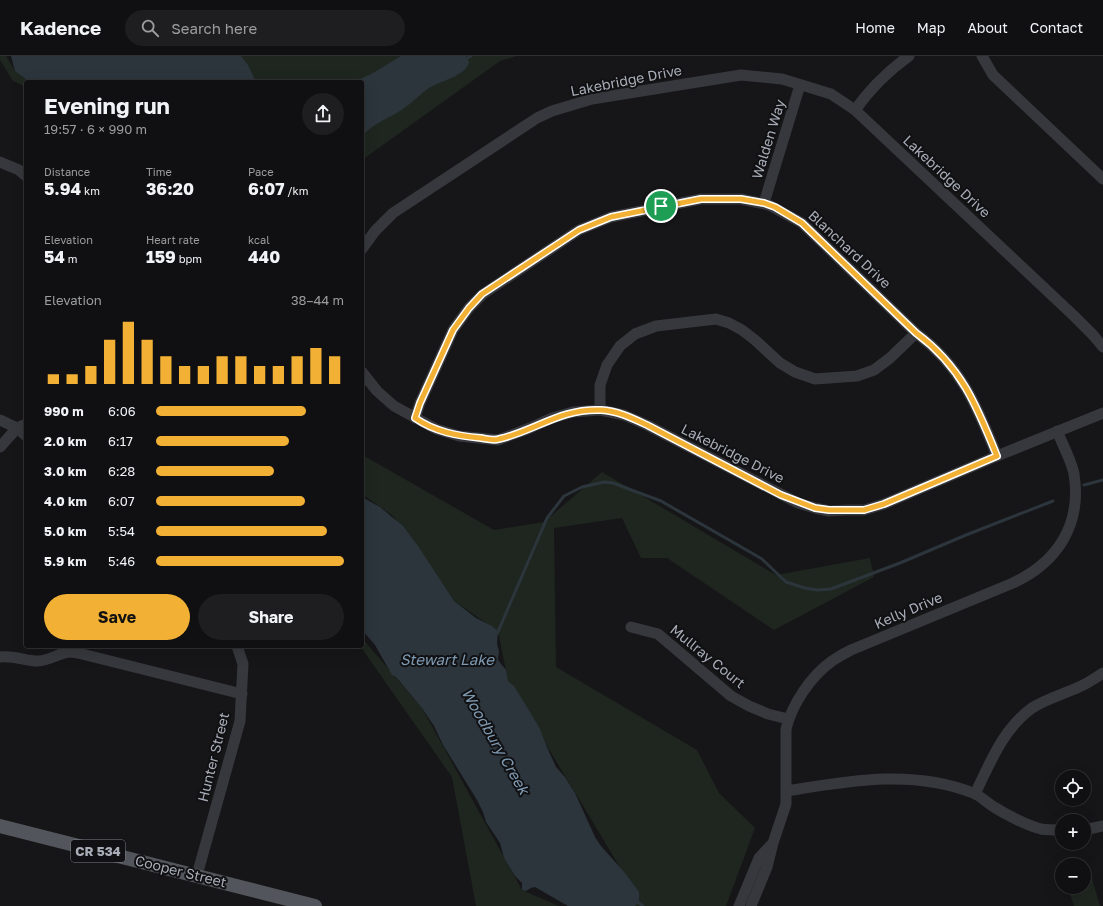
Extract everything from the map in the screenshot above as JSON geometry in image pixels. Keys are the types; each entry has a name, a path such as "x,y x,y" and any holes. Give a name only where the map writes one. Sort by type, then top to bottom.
{"main road":[{"name":"Cooper Street","path":"0,826 315,906"}],"street":[{"path":"855,110 875,84 898,63 909,56"},
{"path":"982,56 993,75 1103,179"},
{"name":"Lakebridge Drive","path":"364,246 375,231 394,213 537,118 552,111 592,99 741,75 782,79 831,94 855,110 1073,315 1103,347"},
{"name":"Walden Way","path":"764,203 800,85"},
{"path":"0,162 19,170 24,174"},
{"name":"Blanchard Drive","path":"415,418 420,403 453,330 469,308 482,294 579,230 611,217 701,199 741,199 764,203 775,207 802,223 916,333 932,345 945,358 965,386 979,413 997,456"},
{"path":"600,410 600,385 607,365 620,346 635,334 656,326 716,319 729,323 750,336 780,363 795,372 815,379 857,376 874,370 890,358 916,333"},
{"name":"Lakebridge Drive","path":"364,375 376,391 394,406 436,429 459,436 498,440 573,412 600,410 624,415 798,503 829,510 864,510 884,504 1103,413"},
{"path":"0,420 21,426"},
{"path":"0,446 21,426"},
{"name":"Kelly Drive","path":"751,906 766,867 786,804 786,729 788,718 802,693 831,662 851,650 1029,576 1048,560 1068,532 1073,514 1075,496 1074,473 1057,431"},
{"name":"Mullray Court","path":"631,627 658,634 731,696 768,714 788,718"},
{"name":"Hunter Street","path":"197,875 240,721 243,664 238,648"},
{"path":"0,657 18,657 38,661 50,659 69,652 242,694"},
{"path":"975,794 1005,736 1032,708 1080,687 1103,673"},
{"path":"787,791 879,778 927,782 948,786 975,794 994,807 1040,829 1055,830"},
{"path":"1091,829 1103,826"},
{"name":"Kelly Drive","path":"739,906 759,858 773,843"}],"shaded area":[{"path":"0,56 6,56 15,71 38,80 24,80 24,86 13,81 0,60"},
{"path":"239,56 517,56 500,61 364,159 364,80 251,80"},
{"path":"366,457 494,530 544,522 602,472 776,575 870,558 874,577 774,630 667,558 641,558 622,518 554,528 556,667 697,750 719,793 755,828 726,906 634,906 639,899 508,681 498,631 454,601 393,516 364,495 364,458"},
{"path":"364,640 422,708 522,890 559,906 476,906 452,777 361,648 364,648"},
{"path":"1091,875 1100,906 1074,906 1070,894 1091,894"}],"water":[{"path":"11,56 241,56 248,65 255,80 27,80 15,71"},
{"path":"401,56 466,56 469,62 467,67 458,75 429,88 406,107 377,124 364,134 364,80 358,80"},
{"name":"Stewart Lake","path":"364,498 380,507 403,526 454,601 476,618 492,626 498,631 498,660 506,670 508,681 514,686 540,729 556,767 565,777 575,793 595,837 639,892 639,902 635,906 568,906 535,887 526,891 522,890 522,883 515,876 504,858 500,843 486,822 477,800 443,745 434,726 422,708 396,677 392,675 375,645 364,632"}],"waterway":[{"path":"464,60 471,56"},
{"path":"1084,485 1103,480"},
{"path":"497,634 547,518 564,496 582,487 604,482 613,483 661,501 762,559 786,582 817,590 831,589 900,563 1053,501"},
{"name":"Woodbury Creek","path":"635,900 643,906"}],"route":[{"path":"701,199 741,199 770,205 802,223 863,280 916,333 932,345 949,363 965,386 979,413 997,456 884,504 864,510 829,510 798,503 647,425 611,411 600,410 573,412 552,418 498,440 459,436 436,429 415,418 420,403 453,330 469,308 482,294 579,230 611,217 661,206 701,199"}]}
